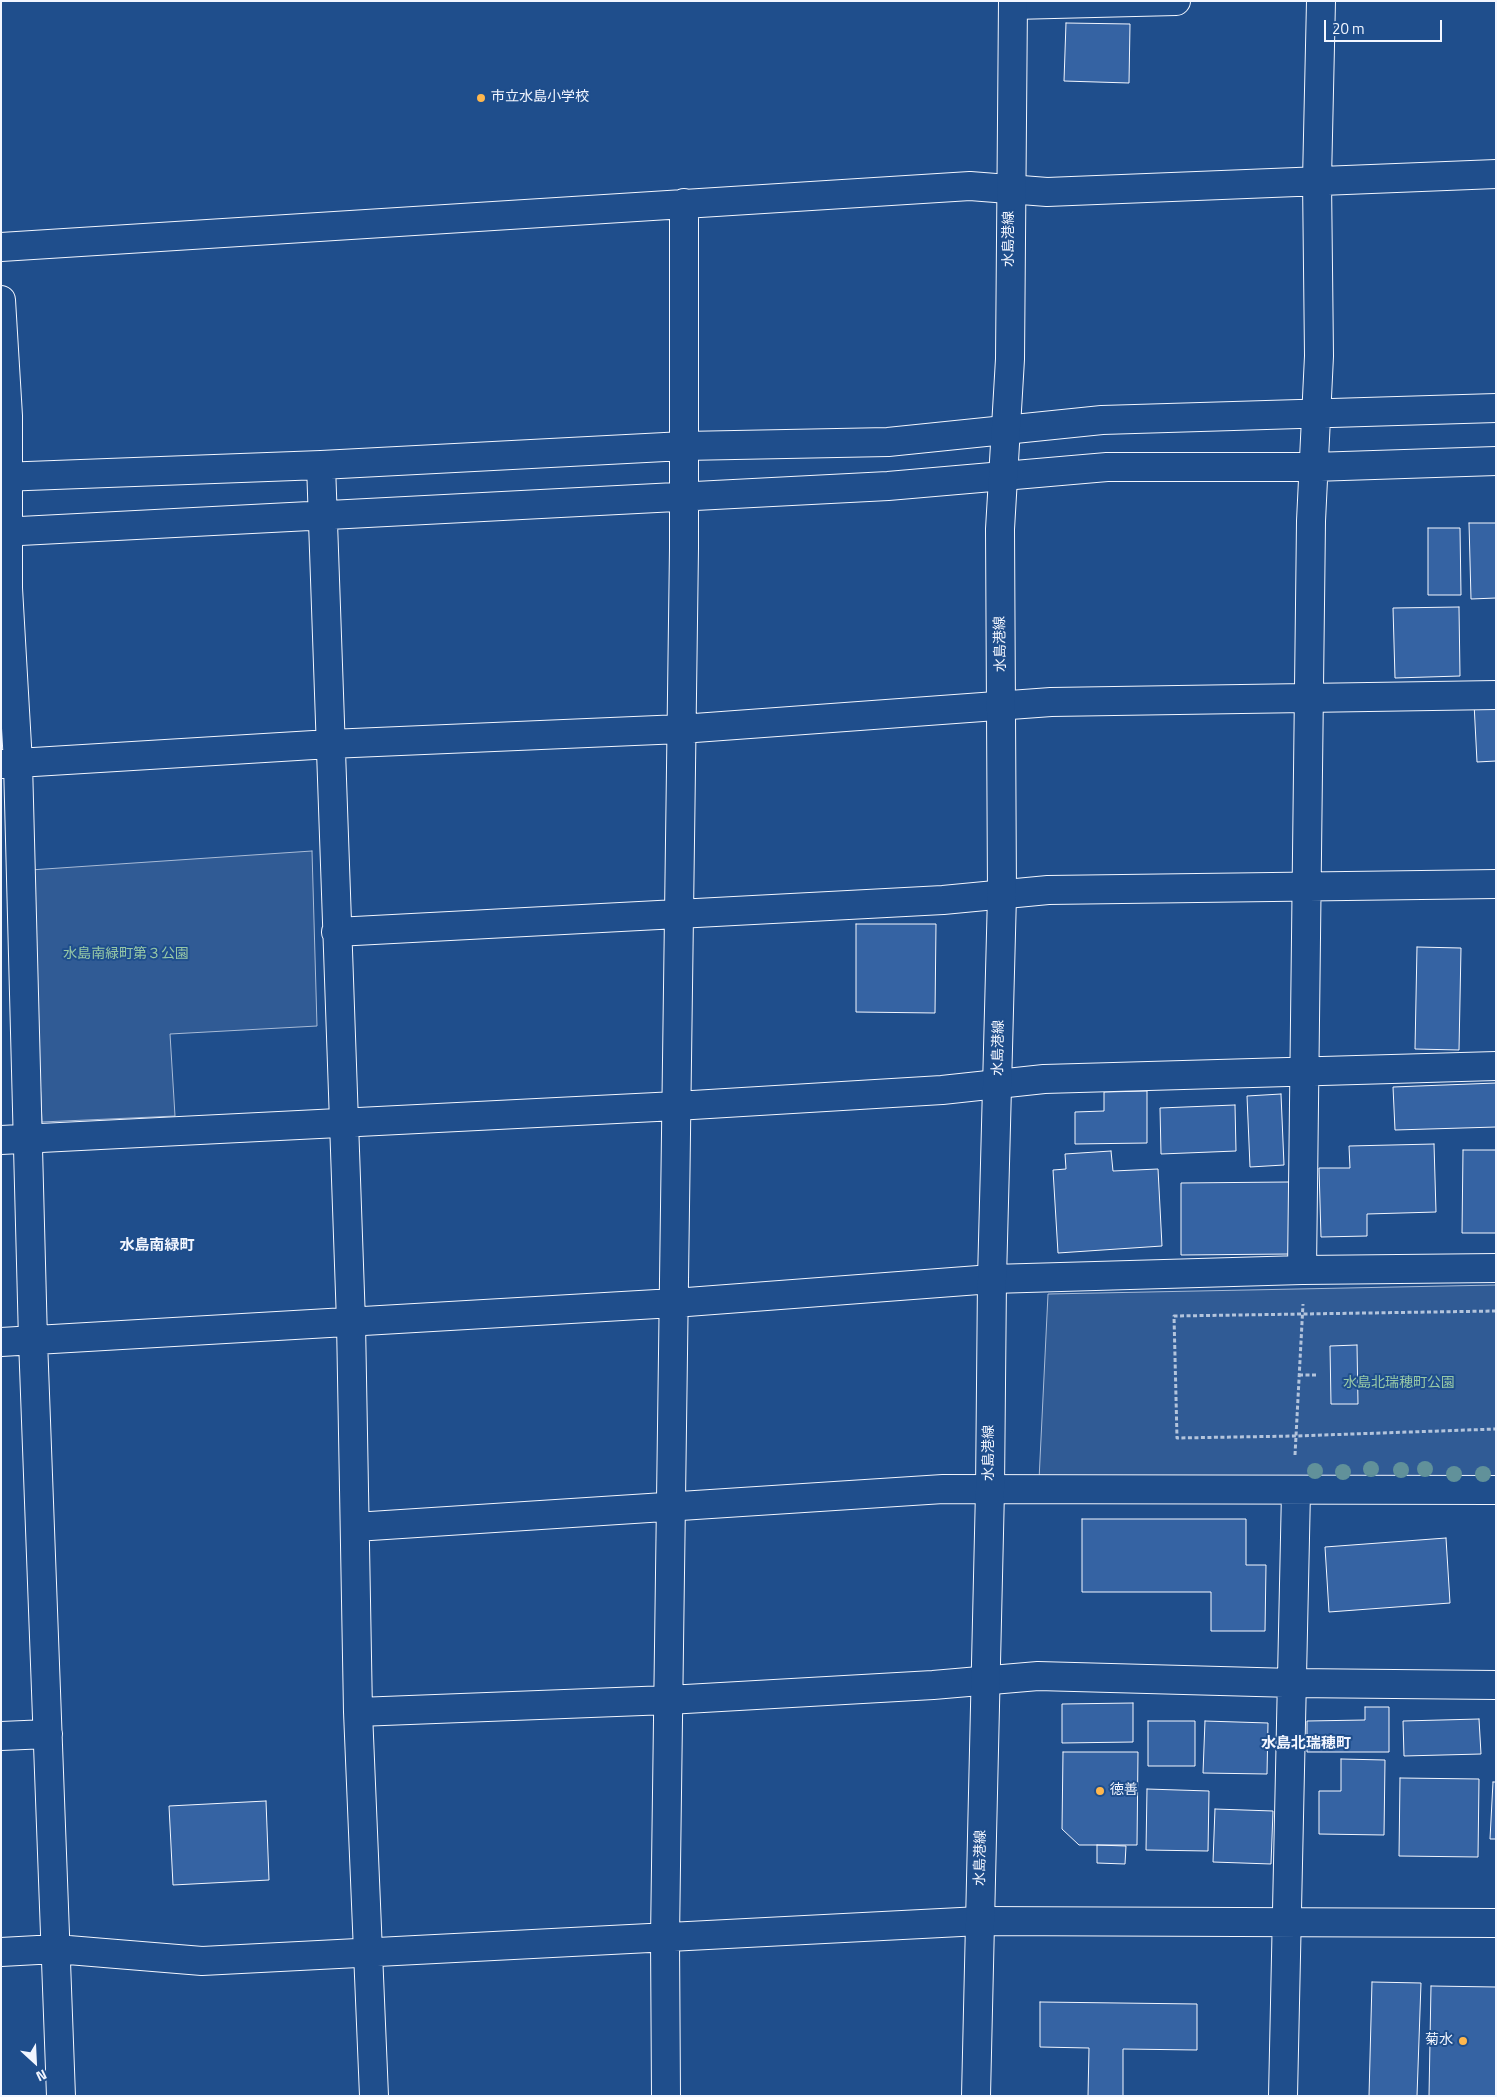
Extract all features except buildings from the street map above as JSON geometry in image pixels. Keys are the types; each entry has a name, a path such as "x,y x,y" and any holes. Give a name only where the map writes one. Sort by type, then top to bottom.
{"street":[{"path":"1013,3 1176,1"},
{"path":"1302,1270 1308,696 1313,467 1318,356 1317,180 1321,1"},
{"name":"水島港線","path":"976,2096 990,1490 992,1279 1002,895 1000,529 1010,359 1013,3"},
{"path":"1,247 970,186 1047,192 1496,174"},
{"path":"666,2096 665,1938 684,497 684,203"},
{"path":"1,300 8,416 4,531 8,588 12,957 28,1139 33,1340 61,2096"},
{"path":"5,477 321,465 684,446 888,442 1102,420 1496,408"},
{"path":"4,531 888,486 1107,467 1313,467 1496,461"},
{"path":"321,465 350,1322 358,1712 374,2096"},
{"path":"9,763 330,744 681,729 1051,702 1308,696 1496,695"},
{"path":"336,932 943,900 1048,890 1496,884"},
{"path":"1,1140 676,1106 942,1090 1044,1079 1496,1066"},
{"path":"1,1342 674,1302 992,1279 1302,1270 1496,1268"},
{"path":"355,1527 671,1508 943,1488 990,1490 1496,1490"},
{"path":"1283,2096 1296,1491"},
{"path":"358,1712 668,1700 1038,1676 1293,1683 1496,1685"},
{"path":"1,1736 48,1734"},
{"path":"1,1952 56,1949 202,1961 980,1921 1496,1923"}],"path":[{"path":"1296,1491 1294,1436 1303,1313 1302,1270"},
{"path":"1496,1311 1174,1316 1177,1438 1496,1429"},
{"path":"1299,1375 1318,1375"}],"shaded area":[{"name":"水島南緑町第３公園","path":"312,851 317,1026 170,1034 175,1116 42,1122 30,870"},
{"name":"水島北瑞穂町公園","path":"1496,1285 1496,1482 1039,1480 1048,1294"}],"place":[{"name":"市立水島小学校","path":"481,98"},
{"name":"徳善","path":"1100,1791"},
{"name":"菊水","path":"1463,2041"}],"district":[{"name":"水島南緑町","path":"157,1246"},
{"name":"水島北瑞穂町","path":"1306,1744"}]}
